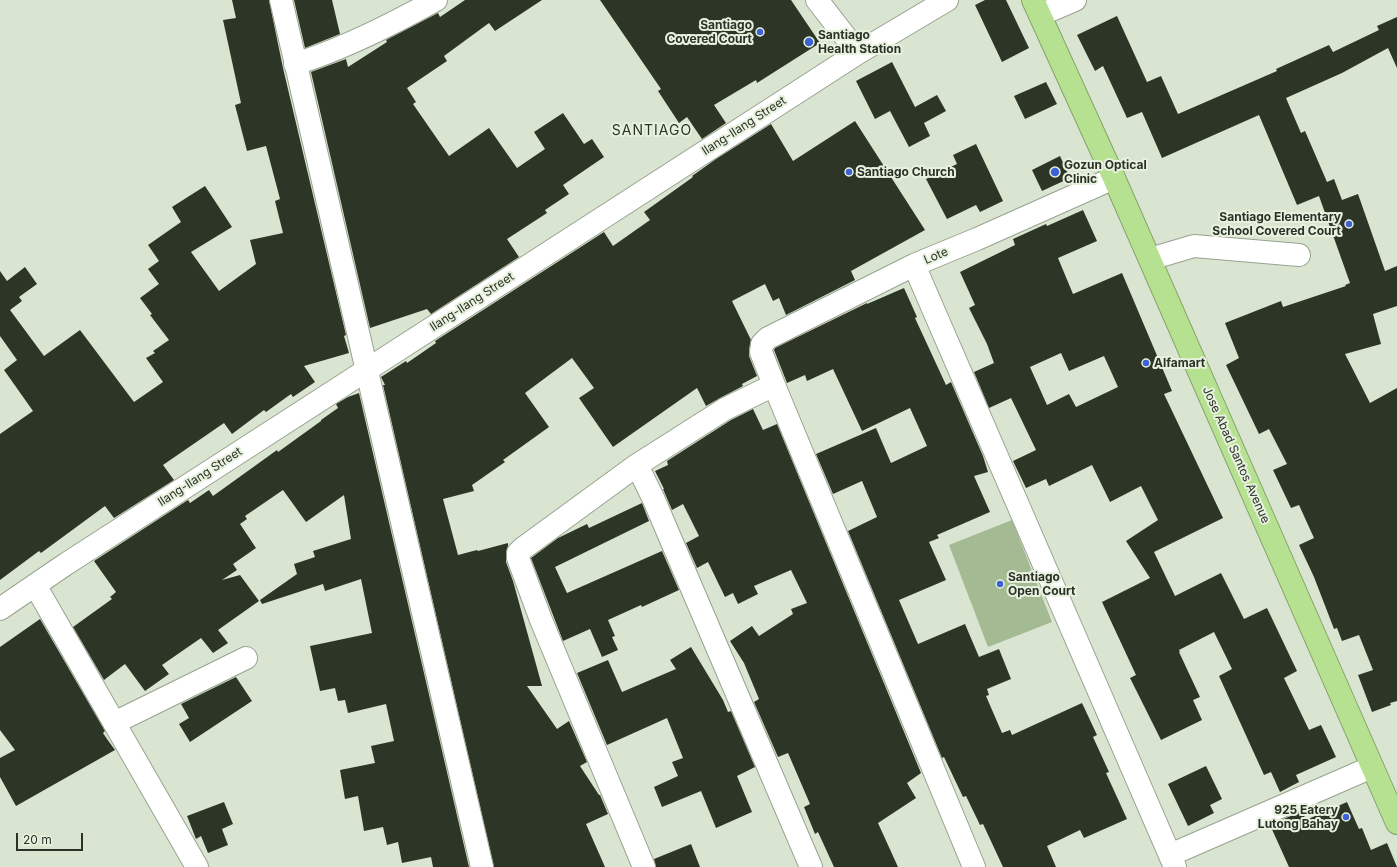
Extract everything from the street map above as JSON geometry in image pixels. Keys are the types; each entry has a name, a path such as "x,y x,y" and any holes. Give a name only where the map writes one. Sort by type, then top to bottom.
{"highway":[{"name":"Jose Abad Santos Avenue","path":"1036,7 1114,178 1397,823"}],"street":[{"path":"280,0 334,226 366,370 394,484 482,867"},
{"path":"817,0 858,53"},
{"name":"Ilang-Ilang Street","path":"0,609 366,370 858,53 947,0"},
{"path":"1036,7 1075,0"},
{"path":"295,64 329,52 369,34 428,2"},
{"name":"Lote","path":"774,385 761,352 762,344 768,338 914,265 977,239 1114,178"},
{"path":"1150,260 1194,246 1299,255"},
{"path":"914,265 1173,861 1372,767"},
{"path":"644,867 541,620 518,558 518,553 637,465 725,409 774,385 974,867"},
{"path":"637,465 654,500 811,867"},
{"path":"35,585 197,867"},
{"path":"114,722 246,658"}],"green space":[{"name":"Santiago Open Court","path":"1012,520 1052,622 988,647 949,545"}],"building":[{"path":"232,0 269,0 283,68 349,353 304,366 315,382 293,397 291,394 266,412 264,410 232,434 224,423 163,465 174,480 114,518 105,506 41,553 39,551 0,580 0,434 33,411 4,370 17,360 0,336 0,271 7,281 25,267 37,284 19,297 22,301 10,310 44,356 80,330 134,402 163,382 146,358 155,353 153,351 169,340 150,315 152,314 140,298 159,284 148,269 159,261 148,245 181,222 172,207 205,186 232,227 191,252 219,291 256,264 250,240 283,233 275,201 280,199 266,146 247,151 235,105 241,103 223,20 236,18"},
{"path":"294,0 332,0 340,34 305,48"},
{"path":"465,0 542,0 495,31 489,23 444,56 447,61 407,88 416,102 413,104 449,156 489,128 517,168 545,149 534,132 563,113 584,144 592,139 604,157 563,185 569,194 545,210 547,213 507,239 519,257 431,314 427,309 370,328 311,72 346,59 348,67 387,42 386,40 438,13 440,17"},
{"path":"600,0 791,0 820,43 757,83 756,80 714,105 726,123 702,139 687,117 679,123 658,91 661,89"},
{"path":"985,0 1006,0 1029,48 1002,62 975,5"},
{"path":"1117,16 1147,82 1161,76 1178,114 1277,71 1276,69 1329,45 1333,52 1379,30 1377,26 1397,17 1397,68 1388,48 1342,73 1286,98 1301,133 1305,131 1327,182 1334,179 1342,200 1358,194 1385,271 1397,266 1397,306 1373,314 1381,344 1345,354 1370,403 1397,388 1397,701 1390,703 1391,705 1372,712 1358,675 1373,670 1359,635 1342,641 1337,628 1334,629 1314,577 1299,545 1314,538 1299,505 1291,508 1273,470 1287,464 1269,429 1259,434 1226,365 1239,358 1225,323 1281,301 1283,307 1346,286 1345,285 1350,283 1319,196 1297,205 1259,115 1162,158 1142,112 1127,118 1103,66 1095,71 1077,35"},
{"path":"892,62 915,107 937,95 946,111 924,123 930,136 909,147 890,111 875,119 856,81"},
{"path":"1046,82 1057,104 1025,119 1014,96"},
{"path":"855,121 925,230 851,271 855,280 786,315 779,298 773,301 765,284 732,301 751,340 749,356 757,376 742,384 743,386 706,406 697,388 613,447 579,398 594,388 572,358 525,393 549,427 503,460 505,462 472,485 474,491 443,499 458,555 508,543 506,562 513,581 542,686 527,686 557,729 569,721 587,762 580,766 600,795 608,814 586,824 605,867 494,867 383,385 385,385 381,377 406,361 407,363 436,343 435,341 604,232 613,246 650,220 644,212 716,159 771,124 793,161"},
{"path":"976,144 1003,201 980,212 976,205 947,219 926,179 957,164 953,155"},
{"path":"1060,156 1070,178 1042,191 1032,170"},
{"path":"1083,210 1097,241 1058,258 1073,294 1122,273 1172,391 1164,394 1223,518 1154,552 1175,596 1221,573 1244,619 1267,608 1297,671 1284,678 1309,730 1321,725 1336,757 1296,775 1299,782 1280,792 1271,772 1264,775 1219,676 1232,669 1214,632 1179,650 1200,697 1193,700 1202,720 1161,740 1130,678 1136,675 1102,602 1150,578 1126,541 1158,520 1141,486 1110,502 1092,465 1049,486 1046,479 1026,488 1013,461 1036,450 1011,398 989,408 974,372 994,363 987,344 969,308 975,305 960,272 1015,245 1013,239 1046,224 1047,226","holes":["1061,353 1069,371 1104,356 1118,387 1076,407 1069,394 1047,405 1030,367"]},
{"path":"904,288 917,317 915,318 946,385 951,382 983,456 988,472 974,476 990,512 937,535 939,538 929,542 946,580 899,600 918,644 965,624 979,657 999,649 1011,679 987,689 989,695 986,696 1002,733 1010,730 1012,735 1082,703 1097,735 1093,737 1109,772 1106,773 1127,819 1084,838 1080,830 1047,846 1056,867 1003,867 983,824 980,825 966,796 963,797 944,757 942,758 848,531 877,517 862,481 833,494 816,454 876,428 891,463 927,446 910,408 862,431 833,369 807,381 805,375 787,383 774,350 775,348 867,303"},
{"path":"359,393 469,867 433,867 431,857 402,863 398,842 387,845 383,827 364,831 358,796 345,799 340,770 375,763 371,746 394,741 386,704 348,713 345,700 338,701 335,688 320,691 310,646 372,633 361,579 325,591 323,584 262,604 260,600 297,574 294,564 315,557 313,551 351,539 344,495 306,522 283,490 245,516 247,519 240,524 256,548 233,564 237,570 222,580 240,575 259,601 218,630 228,643 213,653 201,638 162,665 169,674 145,691 125,664 104,680 73,627 112,599 110,597 116,592 94,561 188,500 190,503 209,490 213,496 277,450 278,452 321,421 338,408 336,404"},
{"path":"753,409 763,430 777,424 921,773 907,783 916,798 878,823 898,867 834,867 818,832 815,834 804,807 810,804 788,753 778,757 754,702 759,699 744,663 730,641 752,626 759,636 793,614 791,609 807,603 791,570 754,586 758,594 738,604 733,593 725,597 708,562 697,568 686,543 699,536 683,504 672,510 655,471 668,465 667,461 731,420"},
{"path":"642,503 649,521 555,567 567,593 662,551 679,590 642,607 641,605 608,620 615,636 612,637 618,650 602,657 590,629 563,641 531,558 558,538 587,524 589,528"},
{"path":"40,619 105,731 103,733 115,750 16,806 0,777 0,758 15,750 0,730 0,647"},
{"path":"691,647 723,700 728,712 731,711 755,767 737,776 752,812 716,828 701,791 662,807 654,787 678,776 672,762 683,758 667,718 607,745 577,673 608,660 622,692 676,669 670,660"},
{"path":"236,677 252,701 190,742 179,724 189,718 181,704"},
{"path":"1206,766 1222,799 1210,805 1214,813 1188,826 1168,784"},
{"path":"224,802 233,824 222,829 228,845 208,853 201,836 196,839 187,816"},
{"path":"1347,802 1359,829 1362,828 1371,850 1387,843 1397,867 1289,867 1270,825 1302,811 1306,820"},
{"path":"691,844 700,867 656,867 654,859"}],"place":[{"name":"Santiago Covered Court","path":"760,32"},
{"name":"Santiago Health Station","path":"809,42"},
{"name":"Santiago Church","path":"849,172"},
{"name":"Gozun Optical Clinic","path":"1055,172"},
{"name":"Santiago Elementary School Covered Court","path":"1349,224"},
{"name":"Alfamart","path":"1146,363"},
{"name":"Santiago Open Court","path":"1000,584"},
{"name":"925 Eatery Lutong Bahay","path":"1346,817"}],"district":[{"name":"SANTIAGO","path":"652,131"}]}
